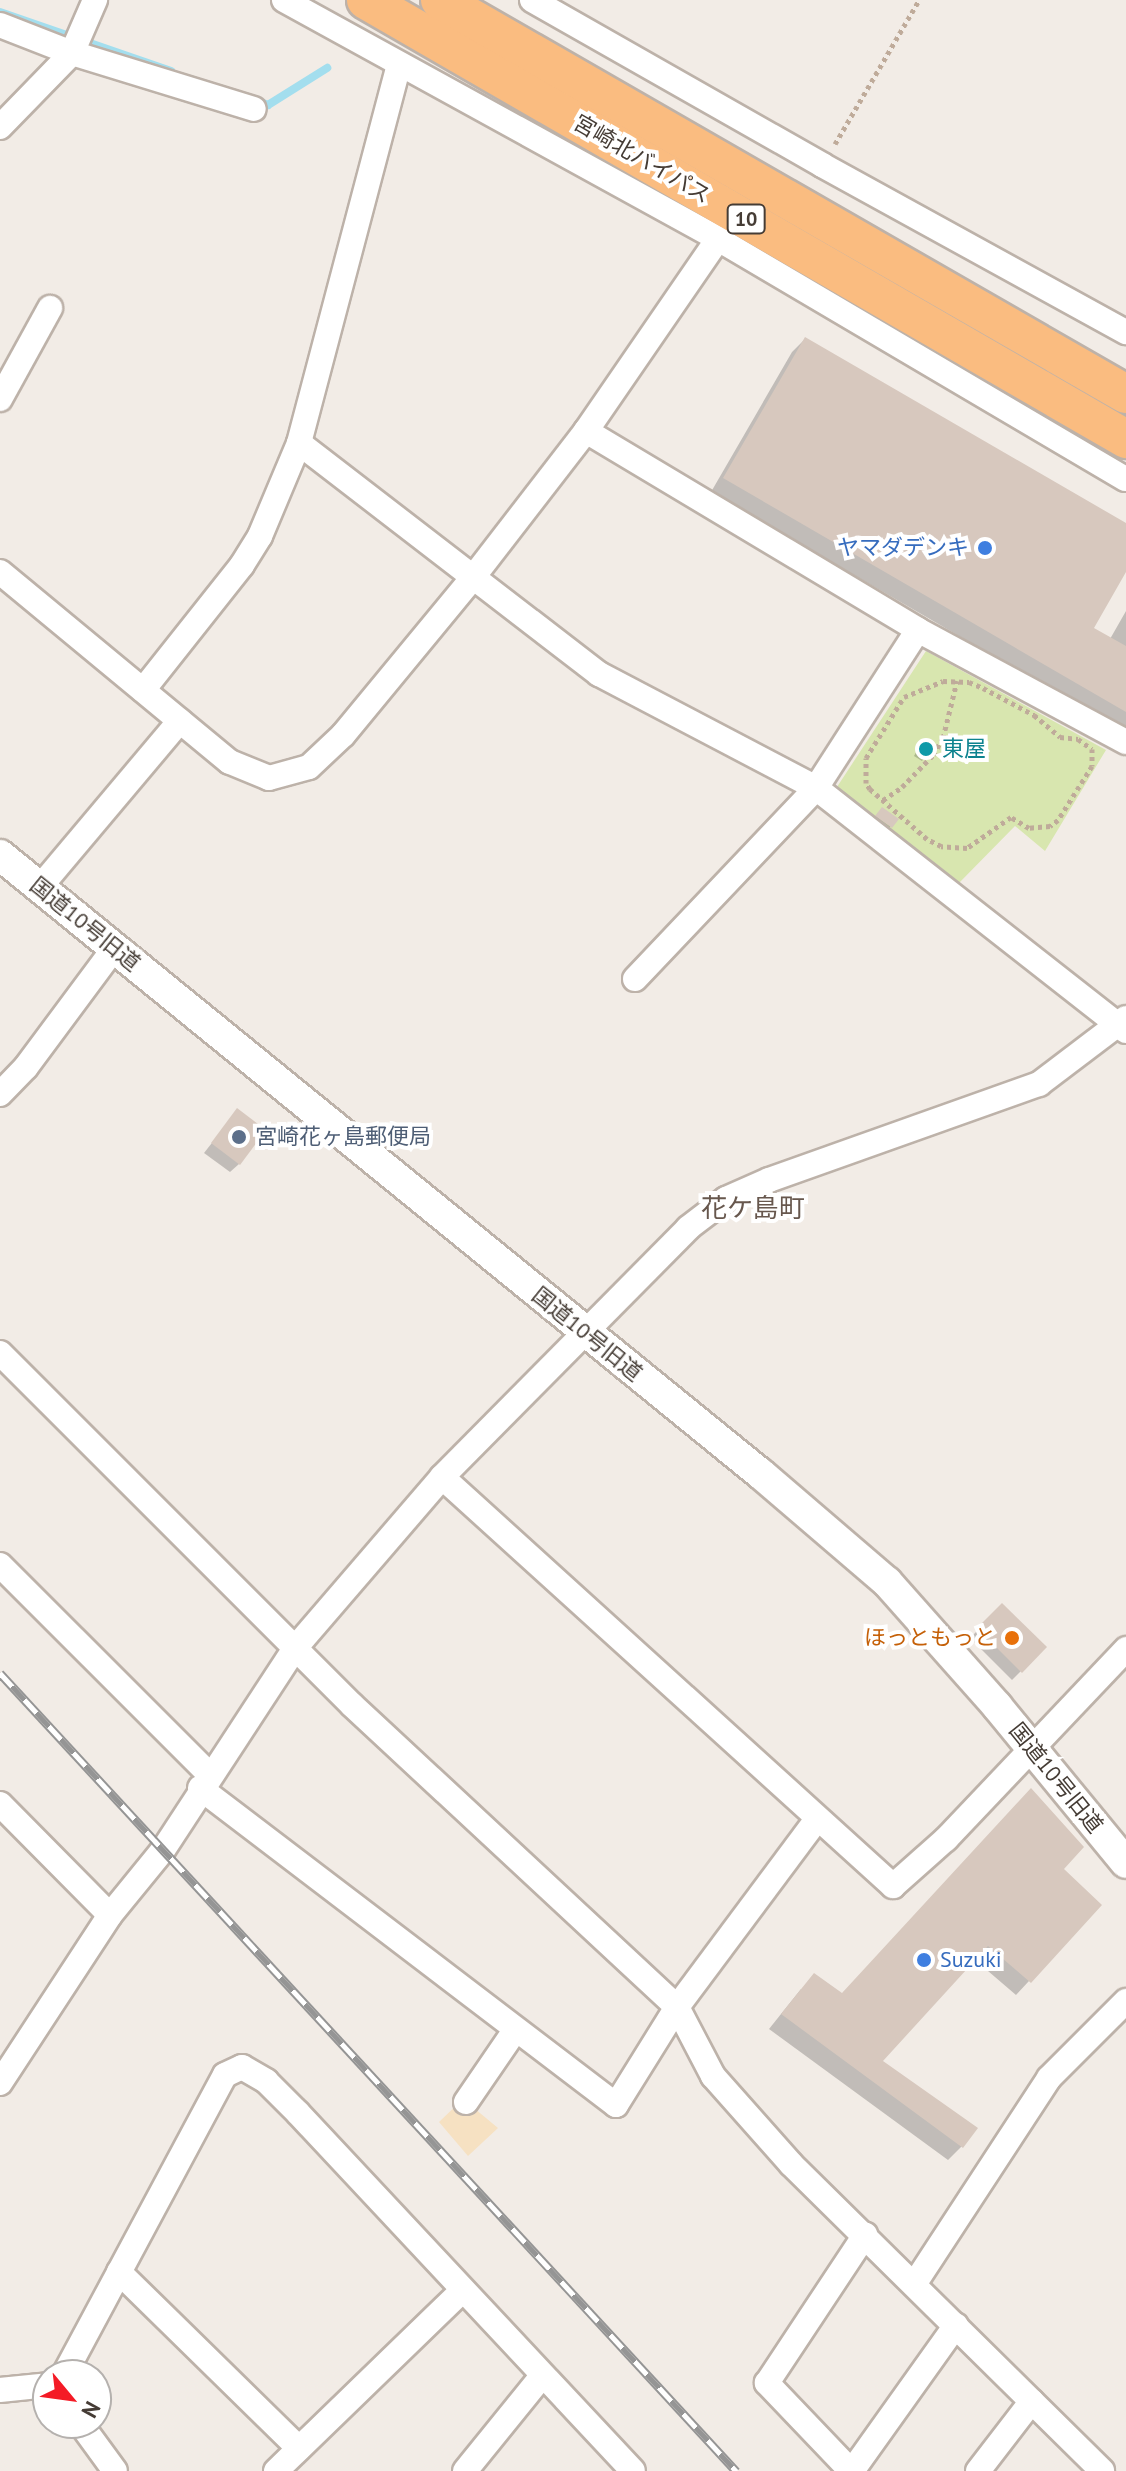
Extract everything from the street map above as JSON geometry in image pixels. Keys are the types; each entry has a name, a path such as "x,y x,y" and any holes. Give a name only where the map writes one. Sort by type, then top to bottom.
{"highway":[{"name":"宮崎北バイパス","path":"366,0 1126,439"},
{"name":"宮崎北バイパス","path":"440,0 1126,394"}],"street":[{"path":"0,127 77,43 95,0"},
{"path":"284,0 718,239 1126,479"},
{"path":"532,0 822,165 1126,332"},
{"path":"0,25 77,43 254,109"},
{"path":"143,690 242,565 260,536 299,443 399,64"},
{"path":"0,572 230,762 269,778 309,767 343,735 474,576 586,431 718,239"},
{"path":"0,399 50,308"},
{"path":"586,431 918,630 1126,742"},
{"path":"0,2083 110,1915 163,1850 205,1781 295,1648 442,1477 688,1228 726,1199 1039,1084 1123,1024 816,788 599,674 299,443"},
{"path":"635,979 816,788 918,630"},
{"path":"40,887 180,721"},
{"name":"国道10号旧道","path":"0,855 761,1474 887,1582 1033,1748 1126,1863"},
{"path":"0,1094 26,1067 115,947"},
{"path":"0,1353 295,1648 677,2007 713,2076 791,2164 915,2283 1102,2471"},
{"path":"442,1477 893,1886 946,1839 1126,1649"},
{"path":"0,1565 205,1781 616,2105 677,2007 817,1819"},
{"path":"0,1804 110,1915"},
{"path":"915,2283 1049,2078 1126,2001"},
{"path":"466,2102 516,2029"},
{"path":"73,2359 225,2075 242,2067 266,2081 287,2102 633,2471"},
{"path":"865,2235 767,2383 852,2471 956,2325"},
{"path":"119,2272 299,2448"},
{"path":"276,2471 462,2291"},
{"path":"465,2471 542,2376"},
{"path":"0,2390 32,2387"},
{"path":"978,2471 1032,2401"},
{"path":"92,2439 115,2471"}],"path":[{"path":"822,165 919,0"},
{"path":"882,800 902,787 933,755 943,738 957,681"},
{"path":"957,681 983,688 1034,715 1060,737 1085,742 1092,749 1092,766 1058,820 1050,826 1029,828 1011,817 967,848 941,846 927,839 891,811 882,800 866,783 866,758 904,697 926,685 957,681"}],"green space":[{"path":"926,651 1106,750 1045,851 1015,826 959,883 835,790"}],"sand":[{"path":"463,2099 498,2128 468,2156 439,2122"}],"building":[{"name":"ヤマダデンキ","path":"805,337 1126,523 1126,572 1094,628 1126,646 1126,712 723,478"},
{"name":"東屋","path":"924,739 935,746 927,758 916,752"},
{"path":"882,807 899,819 892,828 875,816"},
{"name":"宮崎花ヶ島郵便局","path":"237,1108 266,1130 240,1165 211,1143"},
{"name":"ほっともっと","path":"1002,1603 1047,1647 1022,1673 977,1628"},
{"name":"Suzuki","path":"1031,1788 1084,1847 1064,1869 1102,1905 1031,1983 988,1946 883,2061 978,2128 963,2148 781,2014 814,1973 842,1993"}],"waterway":[{"path":"0,12 171,71"},
{"path":"255,100 268,105 327,68"}],"railway":[{"path":"0,1673 736,2471"}],"place":[{"name":"ヤマダデンキ","path":"985,548"},
{"name":"東屋","path":"926,749"},
{"name":"宮崎花ヶ島郵便局","path":"239,1137"},
{"name":"ほっともっと","path":"1012,1638"},
{"name":"Suzuki","path":"924,1960"}],"district":[{"name":"花ケ島町","path":"753,1208"}]}
